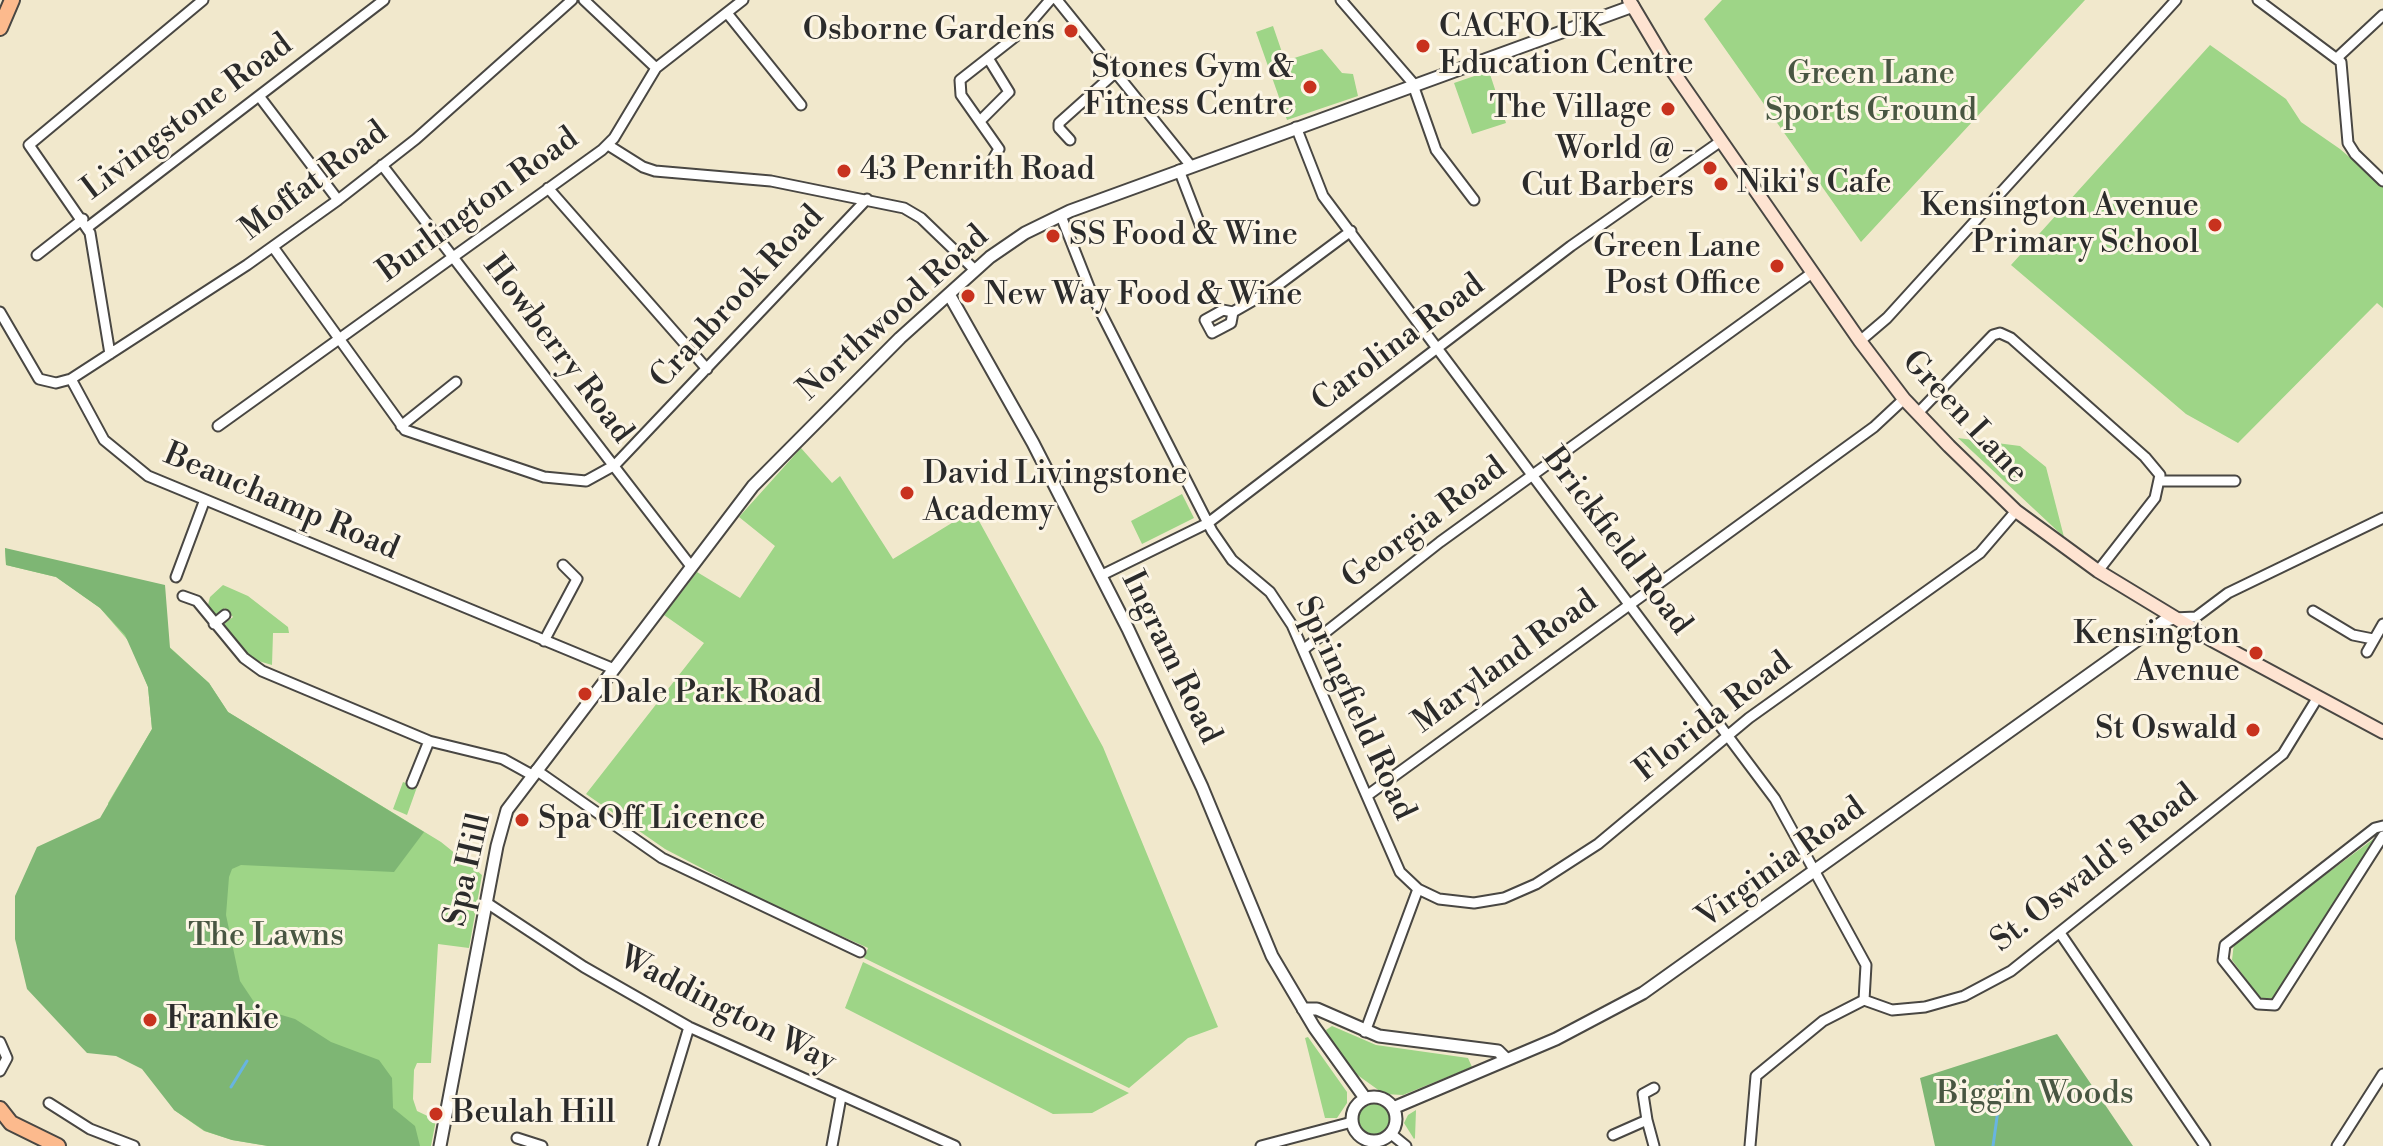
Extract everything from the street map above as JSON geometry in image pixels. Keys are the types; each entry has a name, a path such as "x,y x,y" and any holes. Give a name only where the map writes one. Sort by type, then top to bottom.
{"main road":[{"path":"0,28 12,0"},
{"name":"Green Lane","path":"1634,2 1721,141 1860,341 1917,414 2016,511 2098,571 2174,618 2383,732"},
{"path":"0,1109 5,1124 58,1146"}],"street":[{"path":"37,255 85,223 30,149 31,141 203,0"},
{"name":"Livingstone Road","path":"110,354 96,255 85,223 384,0"},
{"name":"Moffat Road","path":"71,379 273,247 338,200 572,0"},
{"path":"584,0 656,68"},
{"name":"Burlington Road","path":"218,426 608,145 656,68 743,0"},
{"path":"990,164 999,149 961,95 959,86 1025,29 1050,0"},
{"path":"1057,0 1116,72 1185,168 1201,227"},
{"path":"1341,0 1412,86 1436,150 1474,200"},
{"path":"1860,341 1887,318 2176,0"},
{"path":"2258,0 2338,57 2344,72 2348,143 2383,181"},
{"name":"Northwood Road","path":"690,565 773,463 900,338 950,296 975,270 1025,233 1185,168 1634,2"},
{"path":"727,13 801,105"},
{"path":"2338,57 2383,15"},
{"path":"981,120 1009,92 988,58"},
{"path":"1070,140 1059,128 1059,123 1116,72"},
{"path":"259,96 338,200"},
{"name":"Brickfield Road","path":"1296,127 1318,187 1775,799 1866,965 1864,1000"},
{"name":"Carolina Road","path":"1102,575 1208,523 1629,203 1721,141"},
{"path":"608,145 639,165 655,171 749,178 867,199 915,213 975,270"},
{"name":"Howberry Road","path":"382,165 690,565"},
{"path":"548,188 707,369"},
{"name":"Cranbrook Road","path":"613,467 867,199"},
{"name":"Springfield Road","path":"1061,216 1093,297 1208,523 1232,560 1277,601 1303,650 1400,872 1418,889"},
{"path":"1233,312 1289,279 1351,231"},
{"path":"273,247 401,426 413,434 556,480 586,481 613,467"},
{"name":"Georgia Road","path":"1303,650 1534,474 1812,273"},
{"name":"Ingram Road","path":"950,296 966,319 1102,575 1202,787 1267,945 1303,1009 1365,1098"},
{"path":"0,312 39,379 56,383 71,379"},
{"path":"1917,414 1988,339 1996,334 2006,335 2158,469 2161,481 2155,498 2098,571"},
{"name":"Beauchamp Road","path":"71,379 95,429 114,450 148,476 204,502 614,669"},
{"path":"401,426 456,382"},
{"name":"Maryland Road","path":"1368,795 1874,427 1904,399"},
{"path":"2161,481 2235,481"},
{"path":"176,577 204,502"},
{"name":"Florida Road","path":"1418,889 1439,899 1474,903 1504,898 1527,889 1598,844 1727,735 1980,553 2016,511"},
{"path":"2174,618 2196,617 2228,593 2383,518"},
{"path":"544,641 577,579 563,565"},
{"name":"Spa Hill","path":"440,1146 504,817 534,772 690,565"},
{"path":"183,596 197,601 244,658 262,671 429,741 503,759 534,772 662,858 860,952"},
{"path":"2313,611 2353,635 2373,639"},
{"path":"214,624 225,615"},
{"name":"Virginia Road","path":"1393,1108 1581,1027 1643,993 2164,621 2174,618"},
{"path":"2367,652 2383,624"},
{"name":"St. Oswald's Road","path":"1864,1000 1892,1010 1951,1000 1996,980 2060,933 2070,920 2283,754 2318,697"},
{"path":"412,783 429,741"},
{"path":"2383,826 2375,828 2225,945 2223,960 2258,1004 2275,1005 2383,836"},
{"path":"1365,1032 1418,889"},
{"name":"Waddington Way","path":"487,903 584,967 689,1027 955,1146"},
{"path":"2060,933 2205,1146"},
{"path":"1750,1146 1756,1076 1823,1021 1864,1000"},
{"path":"1303,1009 1317,1009 1365,1032 1431,1045 1498,1051 1506,1059"},
{"path":"653,1146 689,1027"},
{"path":"0,1042 7,1058 0,1071"},
{"path":"2337,1146 2383,1074"},
{"path":"1654,1088 1643,1094 1654,1146"},
{"path":"832,1146 841,1097"},
{"path":"1365,1098 1382,1098 1393,1108 1396,1119 1390,1133 1371,1143 1359,1135 1352,1122 1354,1110 1365,1098"},
{"path":"49,1103 90,1129 134,1146"},
{"path":"1613,1135 1647,1120"},
{"path":"1261,1146 1352,1122"},
{"path":"1390,1133 1406,1146"},
{"path":"517,1138 542,1146"}],"green space":[{"name":"Green Lane Sports Ground","path":"1722,0 2085,0 1861,242 1704,19"},
{"path":"1273,26 1285,61 1322,49 1342,73 1353,74 1358,96 1287,120 1256,32"},
{"name":"Kensington Avenue Primary School","path":"2210,45 2286,99 2301,122 2340,149 2383,186 2383,308 2377,303 2238,443 2186,414 2011,265"},
{"path":"1489,71 1506,123 1472,134 1454,83"},
{"path":"1958,438 2020,446 2046,467 2064,537"},
{"path":"801,448 832,483 840,476 893,559 973,510 1103,747 1218,1027 1188,1038 1129,1088 864,958 868,948 774,906 665,849 586,794 704,643 664,615 697,572 740,598 775,546 739,517"},
{"path":"1182,494 1194,518 1142,544 1131,521"},
{"name":"The Lawns","path":"5,548 152,631 209,683 228,712 441,842 482,875 469,948 438,944 431,1063 417,1063 414,1070 413,1099 417,1111 436,1120 431,1146 268,1146 204,1131 174,1110 108,803 152,729 148,687 131,644 100,608 56,577 6,565"},
{"name":"The Lawns","path":"5,548 165,585 170,648 209,683 228,712 424,832 394,872 241,865 232,869 229,877 226,915 240,981 258,1008 295,1019 331,1042 379,1060 392,1078 393,1108 415,1126 420,1146 268,1146 232,1140 205,1131 174,1110 142,1069 116,1056 87,1053 27,989 15,939 15,896 37,847 100,818 152,729 148,687 125,635 100,608 56,577 6,565"},
{"path":"223,585 248,596 288,627 289,633 273,633 272,665 255,660 233,641 224,624 233,617 225,608 216,615 208,605 210,597"},
{"path":"403,782 417,787 407,815 393,809"},
{"path":"2380,834 2275,998 2260,998 2232,960 2234,943"},
{"path":"863,962 1129,1093 1092,1113 1053,1114 845,1008"},
{"path":"1332,1026 1376,1045 1468,1058 1472,1067 1403,1095 1384,1094 1356,1074 1327,1034 1326,1030"},
{"name":"Biggin Woods","path":"2057,1034 2133,1146 1935,1146 1920,1078"},
{"path":"1308,1037 1347,1092 1347,1103 1337,1118 1325,1118 1305,1038"},
{"path":"1373,1101 1385,1106 1390,1118 1385,1130 1373,1135 1361,1130 1356,1118 1361,1106"},
{"path":"1416,1110 1414,1139 1404,1123 1408,1115"}],"waterway":[{"path":"231,1087 247,1061"},
{"path":"1993,1146 1999,1103 1995,1086"}],"place":[{"name":"Osborne Gardens","path":"1071,31"},
{"name":"CACFO UK Education Centre","path":"1423,46"},
{"name":"Stones Gym & Fitness Centre","path":"1310,87"},
{"name":"The Village","path":"1668,109"},
{"name":"World @ - Cut Barbers","path":"1710,168"},
{"name":"43 Penrith Road","path":"844,171"},
{"name":"Niki's Cafe","path":"1721,184"},
{"name":"Kensington Avenue Primary School","path":"2215,225"},
{"name":"SS Food & Wine","path":"1053,236"},
{"name":"Green Lane Post Office","path":"1777,266"},
{"name":"New Way Food & Wine","path":"968,296"},
{"name":"David Livingstone Academy","path":"907,493"},
{"name":"Kensington Avenue","path":"2256,653"},
{"name":"Dale Park Road","path":"585,694"},
{"name":"St Oswald","path":"2253,730"},
{"name":"Spa Off Licence","path":"522,820"},
{"name":"Frankie","path":"150,1020"},
{"name":"Beulah Hill","path":"436,1114"}]}
